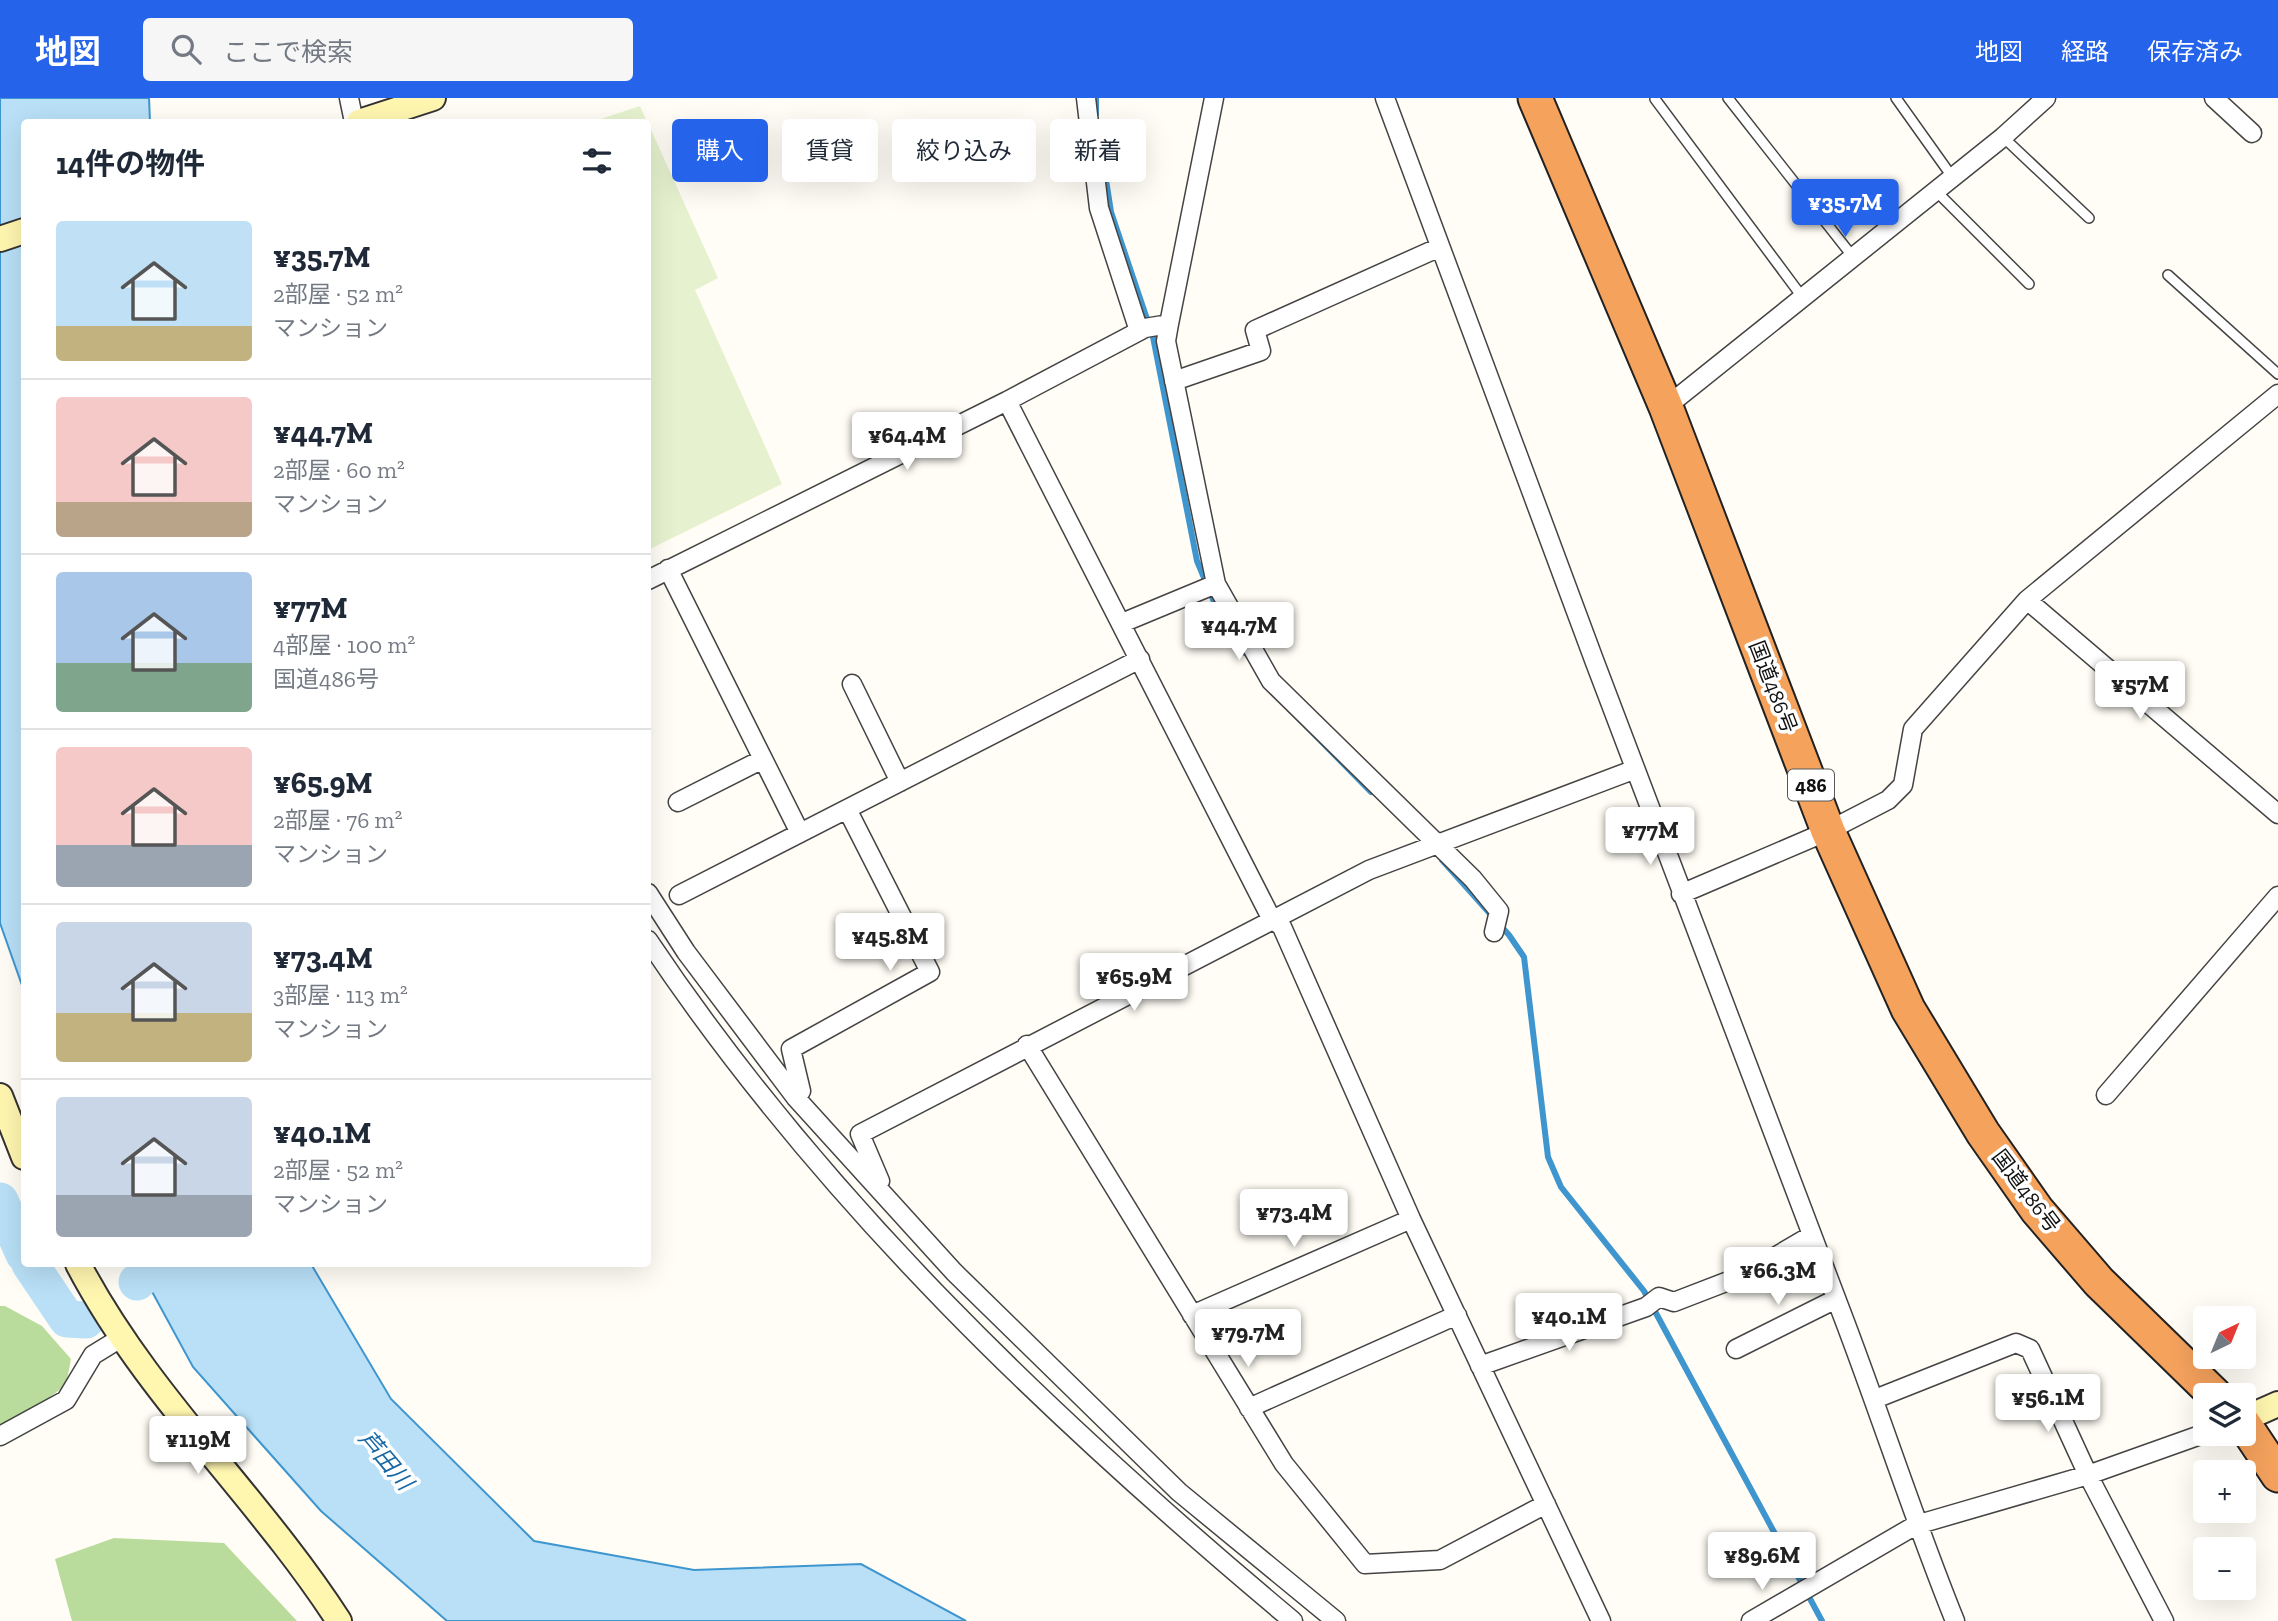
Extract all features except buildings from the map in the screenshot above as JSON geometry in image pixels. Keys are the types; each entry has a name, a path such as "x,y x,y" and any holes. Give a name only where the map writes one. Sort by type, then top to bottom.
{"highway":[{"name":"国道486号","path":"1535,98 1666,407 1828,831 1908,1009 1983,1133 2037,1210 2099,1283 2203,1383"},
{"path":"2256,1432 2278,1449"},
{"path":"2256,1441 2278,1475"}],"street":[{"path":"349,98 355,119"},
{"path":"366,119 433,98"},
{"path":"1086,98 1099,208 1152,327 1166,341 1208,586 1271,681 1473,879 1499,911 1494,932"},
{"path":"651,578 1152,327 1214,98"},
{"path":"1385,98 1633,770 1875,1399 1916,1525 1955,1621"},
{"path":"1666,407 2003,137 2046,98"},
{"path":"2214,98 2252,133"},
{"path":"0,239 21,232"},
{"path":"1174,381 1261,351 1255,330 1440,247"},
{"path":"1681,894 1828,831 1888,800 1903,785 1913,729 2027,600 2278,394"},
{"path":"1007,401 1275,921 1282,928 1411,1219 1601,1621"},
{"path":"668,569 800,833"},
{"path":"1122,623 1208,586"},
{"path":"2027,600 2278,814"},
{"path":"679,895 1140,659"},
{"path":"852,684 900,782"},
{"path":"678,802 763,758"},
{"path":"885,1193 860,1134 1027,1045 1275,921 1369,870 1439,846 1633,770"},
{"path":"796,1098 801,1091 791,1049 930,972 847,809"},
{"path":"2106,1095 2278,896"},
{"path":"651,898 686,952 796,1098 954,1272 1179,1492 1336,1621"},
{"path":"651,945 681,991 806,1152 960,1321 1180,1526 1293,1621"},
{"path":"1027,1045 1284,1464 1365,1564 1440,1560 1546,1504"},
{"path":"0,1096 21,1149"},
{"path":"1192,1315 1411,1219"},
{"path":"1480,1366 1653,1302 1674,1301 1744,1275 1812,1235"},
{"path":"80,1267 98,1302 124,1336 162,1395 311,1577 339,1621"},
{"path":"1736,1349 1836,1299"},
{"path":"1249,1408 1457,1315"},
{"path":"0,1436 66,1400 93,1355 124,1336"},
{"path":"1875,1399 2017,1343 2029,1349 2088,1475 2164,1621"},
{"path":"2256,1416 2278,1404"},
{"path":"1751,1621 1916,1525 2088,1475 2193,1438"}],"lane":[{"path":"1728,98 1853,257"},
{"path":"1896,98 1953,177"},
{"path":"1655,99 1802,298"},
{"path":"2003,137 2089,218"},
{"path":"1936,191 2029,284"},
{"path":"2168,275 2278,374"}],"green space":[{"path":"640,106 646,119 601,119"},
{"path":"651,130 672,176 672,182 675,182 718,278 695,290 782,484 651,549"},
{"path":"0,1306 5,1306 42,1326 71,1359 66,1385 39,1405 0,1427"},
{"path":"114,1538 224,1543 297,1621 72,1621 55,1559"}],"water":[{"path":"0,98 149,98 150,119 21,119 21,982 0,923"},
{"name":"芦田川","path":"139,1267 313,1267 391,1399 534,1541 694,1570 861,1564 966,1621 447,1621 321,1511 193,1367"}],"waterway":[{"path":"1096,98 1096,114"},
{"path":"1106,182 1111,212 1153,337 1197,561 1215,604 1245,653"},
{"path":"1266,685 1371,792"},
{"path":"1442,860 1509,935 1524,957 1548,1157 1561,1187 1644,1291 1822,1621"},
{"path":"0,1201 21,1247"},
{"path":"32,1267 67,1319 86,1320"},
{"path":"137,1282 153,1267"}]}
